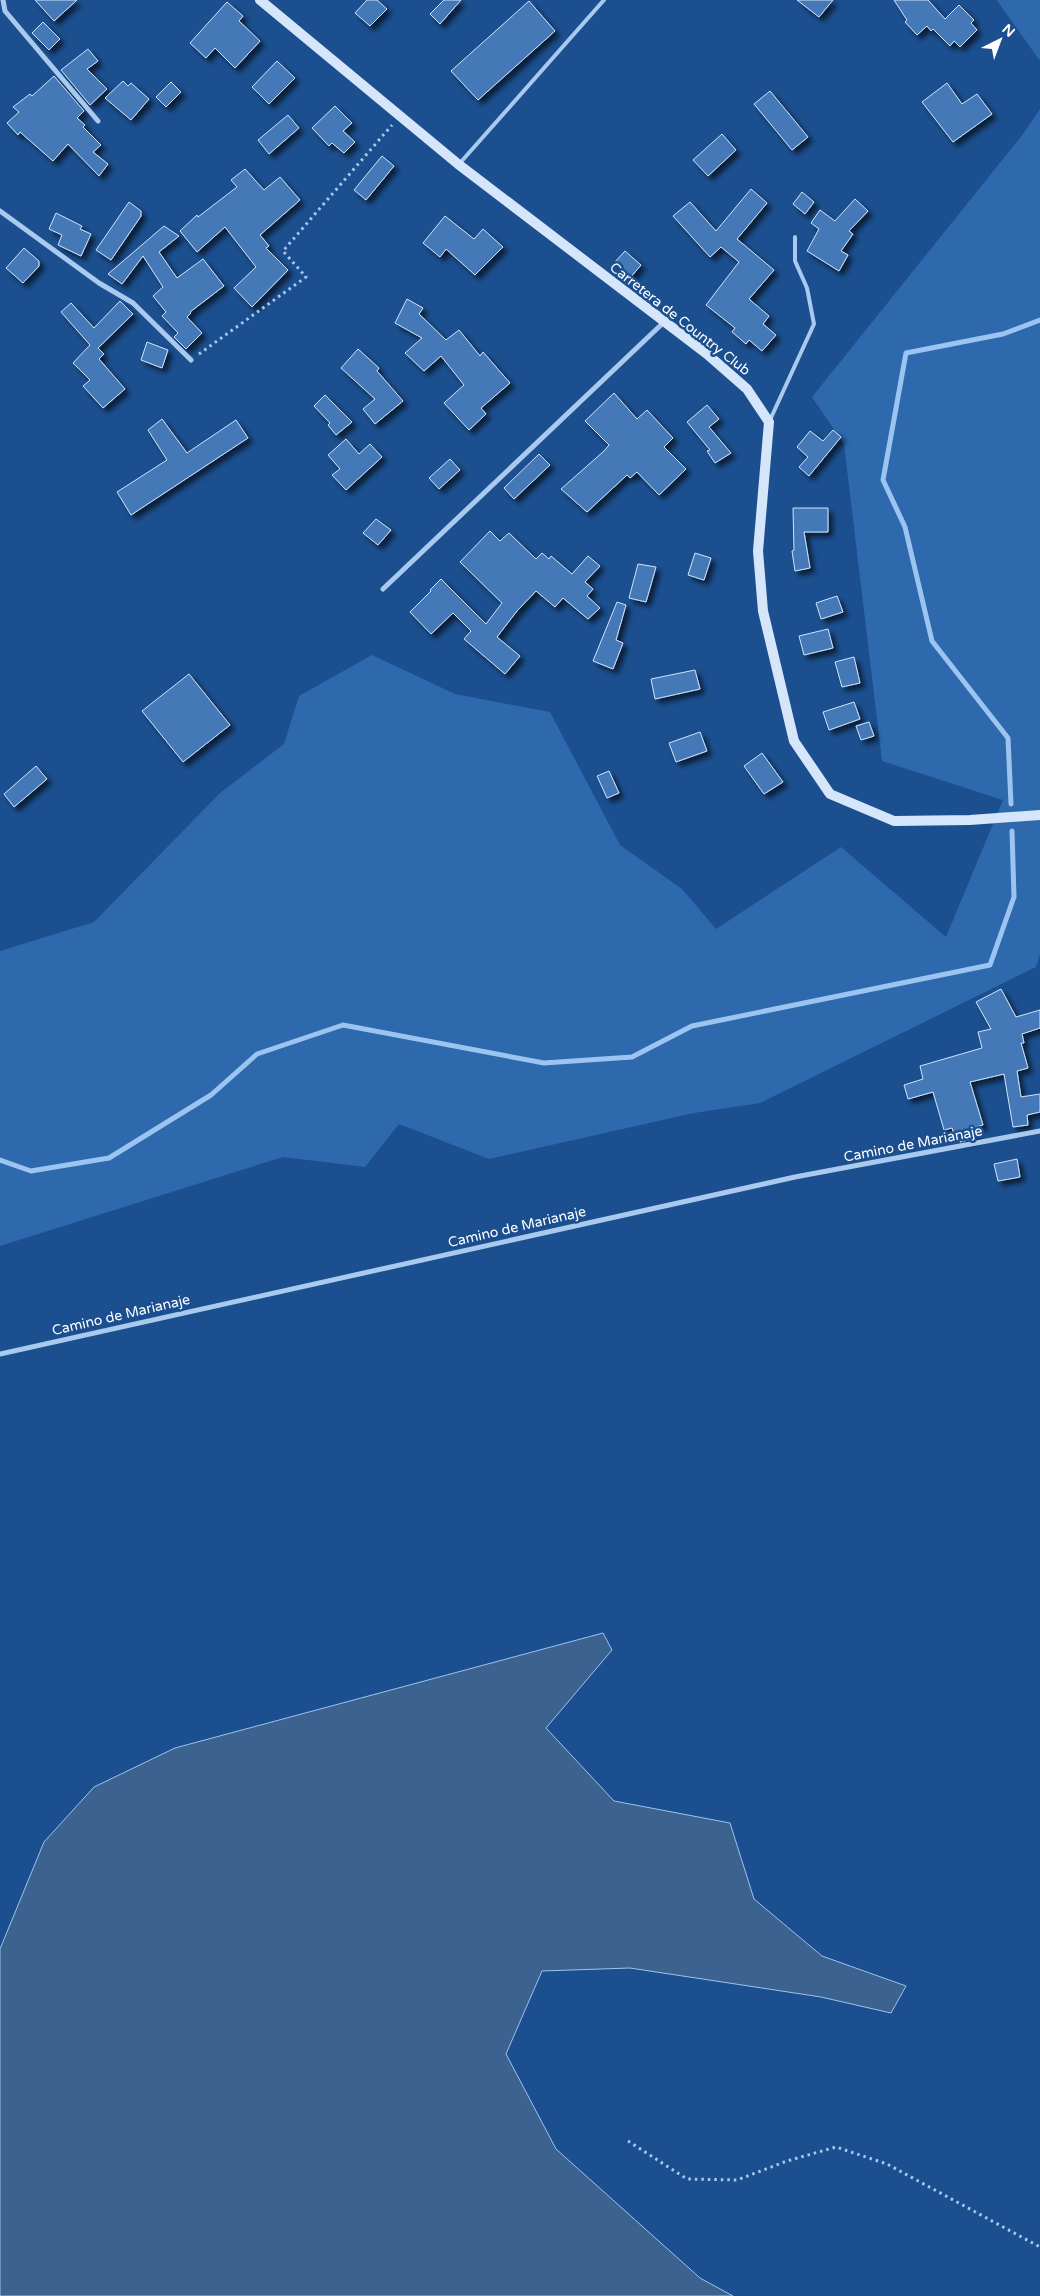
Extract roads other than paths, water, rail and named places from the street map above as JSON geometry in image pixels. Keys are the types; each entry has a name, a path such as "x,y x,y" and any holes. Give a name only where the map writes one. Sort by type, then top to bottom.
{"street":[{"path":"3,0 4,11 98,121"},
{"name":"Carretera de Country Club","path":"260,0 458,164 706,354 746,389 769,422"},
{"path":"0,211 99,283 133,303 191,360"},
{"path":"383,589 663,322"},
{"path":"769,422 758,551 763,611 794,741 830,794 894,821 970,820 1040,815"},
{"name":"Camino de Marianaje","path":"0,1354 795,1177 1040,1131"}],"lane":[{"path":"458,164 604,0"},
{"path":"769,422 814,324 808,288 795,260 795,236"}],"waterway":[{"path":"1011,804 1008,738 932,641 905,527 883,480 906,353 1003,334 1040,320"},
{"path":"0,1160 31,1171 109,1158 211,1095 257,1054 343,1025 544,1063 632,1057 692,1026 990,965 1014,897 1012,831"}]}
